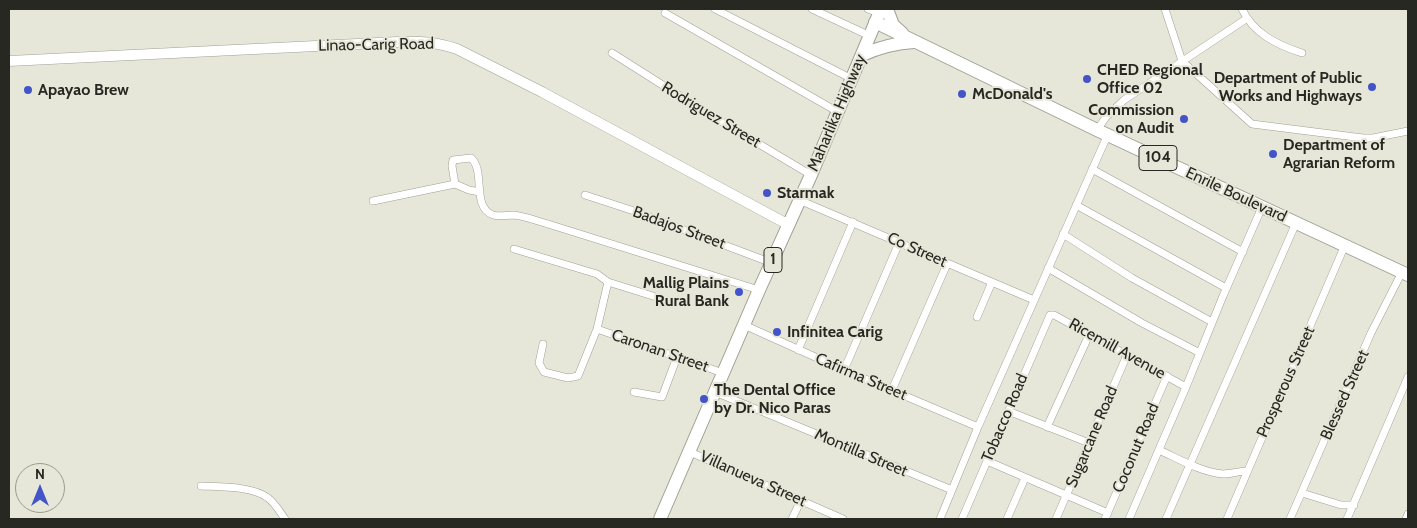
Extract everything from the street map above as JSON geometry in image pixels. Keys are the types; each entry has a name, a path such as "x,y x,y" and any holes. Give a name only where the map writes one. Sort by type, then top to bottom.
{"highway":[{"name":"Maharlika Highway","path":"661,519 723,372 838,112 878,12"},
{"path":"878,12 912,40"},
{"path":"862,55 883,46 912,40"},
{"name":"Enrile Boulevard","path":"912,40 1102,132 1405,273"}],"main road":[{"name":"Linao-Carig Road","path":"9,61 398,42 424,41 443,44 457,49 542,92 789,225"}],"street":[{"path":"715,9 852,79"},
{"path":"812,9 870,36"},
{"path":"1165,9 1182,61 1252,124 1363,138 1408,131"},
{"path":"1242,9 1246,19 1266,37 1275,43 1302,53"},
{"path":"665,13 838,112"},
{"path":"940,519 978,427 1092,170 1106,117 1124,100 1246,19"},
{"name":"Rodriguez Street","path":"612,53 702,110 811,175"},
{"path":"455,184 453,160 471,158 476,167 484,207 494,215 516,216 548,224 759,290"},
{"path":"1092,170 1243,252"},
{"path":"373,201 455,184 480,192"},
{"name":"Badajos Street","path":"585,195 634,211 772,263"},
{"name":"Co Street","path":"799,200 1034,300"},
{"path":"1076,205 1226,288"},
{"path":"1129,519 1262,207"},
{"path":"798,350 853,222"},
{"path":"1166,519 1296,223"},
{"path":"1063,234 1132,278 1212,322"},
{"path":"844,370 899,243"},
{"name":"Prosperous Street","path":"1227,519 1345,246"},
{"path":"514,249 597,274 608,282 672,302"},
{"path":"892,390 947,264"},
{"path":"1048,268 1142,323 1200,353"},
{"name":"Blessed Street","path":"1290,519 1372,333 1405,273"},
{"path":"543,344 539,363 544,372 575,378 580,373 596,329 608,282"},
{"path":"977,317 992,282"},
{"name":"Ricemill Avenue","path":"1048,317 1054,315 1186,387"},
{"name":"Tobacco Road","path":"962,519 1048,317"},
{"name":"Cafirma Street","path":"744,326 978,427"},
{"name":"Caronan Street","path":"596,329 723,372"},
{"path":"1047,427 1089,335"},
{"name":"Sugarcane Road","path":"1056,519 1127,355"},
{"path":"634,392 662,397 677,357"},
{"name":"Coconut Road","path":"1106,516 1167,376"},
{"path":"1347,519 1408,377"},
{"name":"Montilla Street","path":"715,392 952,490"},
{"path":"1008,411 1089,443"},
{"path":"1159,450 1212,472 1222,474 1247,471"},
{"name":"Villanueva Street","path":"690,452 844,519"},
{"path":"987,461 1106,516"},
{"path":"1007,519 1025,478"},
{"path":"201,486 238,489 262,494 270,499 285,519"},
{"path":"1302,493 1341,506 1354,505"},
{"path":"792,519 800,500"},
{"path":"1406,519 1408,514"}],"place":[{"name":"CHED Regional Office 02","path":"1087,79"},
{"name":"Department of Public Works and Highways","path":"1372,87"},
{"name":"Apayao Brew","path":"28,90"},
{"name":"McDonald's","path":"962,94"},
{"name":"Commission on Audit","path":"1184,119"},
{"name":"Department of Agrarian Reform","path":"1273,154"},
{"name":"Starmak","path":"767,193"},
{"name":"Mallig Plains Rural Bank","path":"739,292"},
{"name":"Infinitea Carig","path":"777,332"},
{"name":"The Dental Office by Dr. Nico Paras","path":"704,399"}]}
